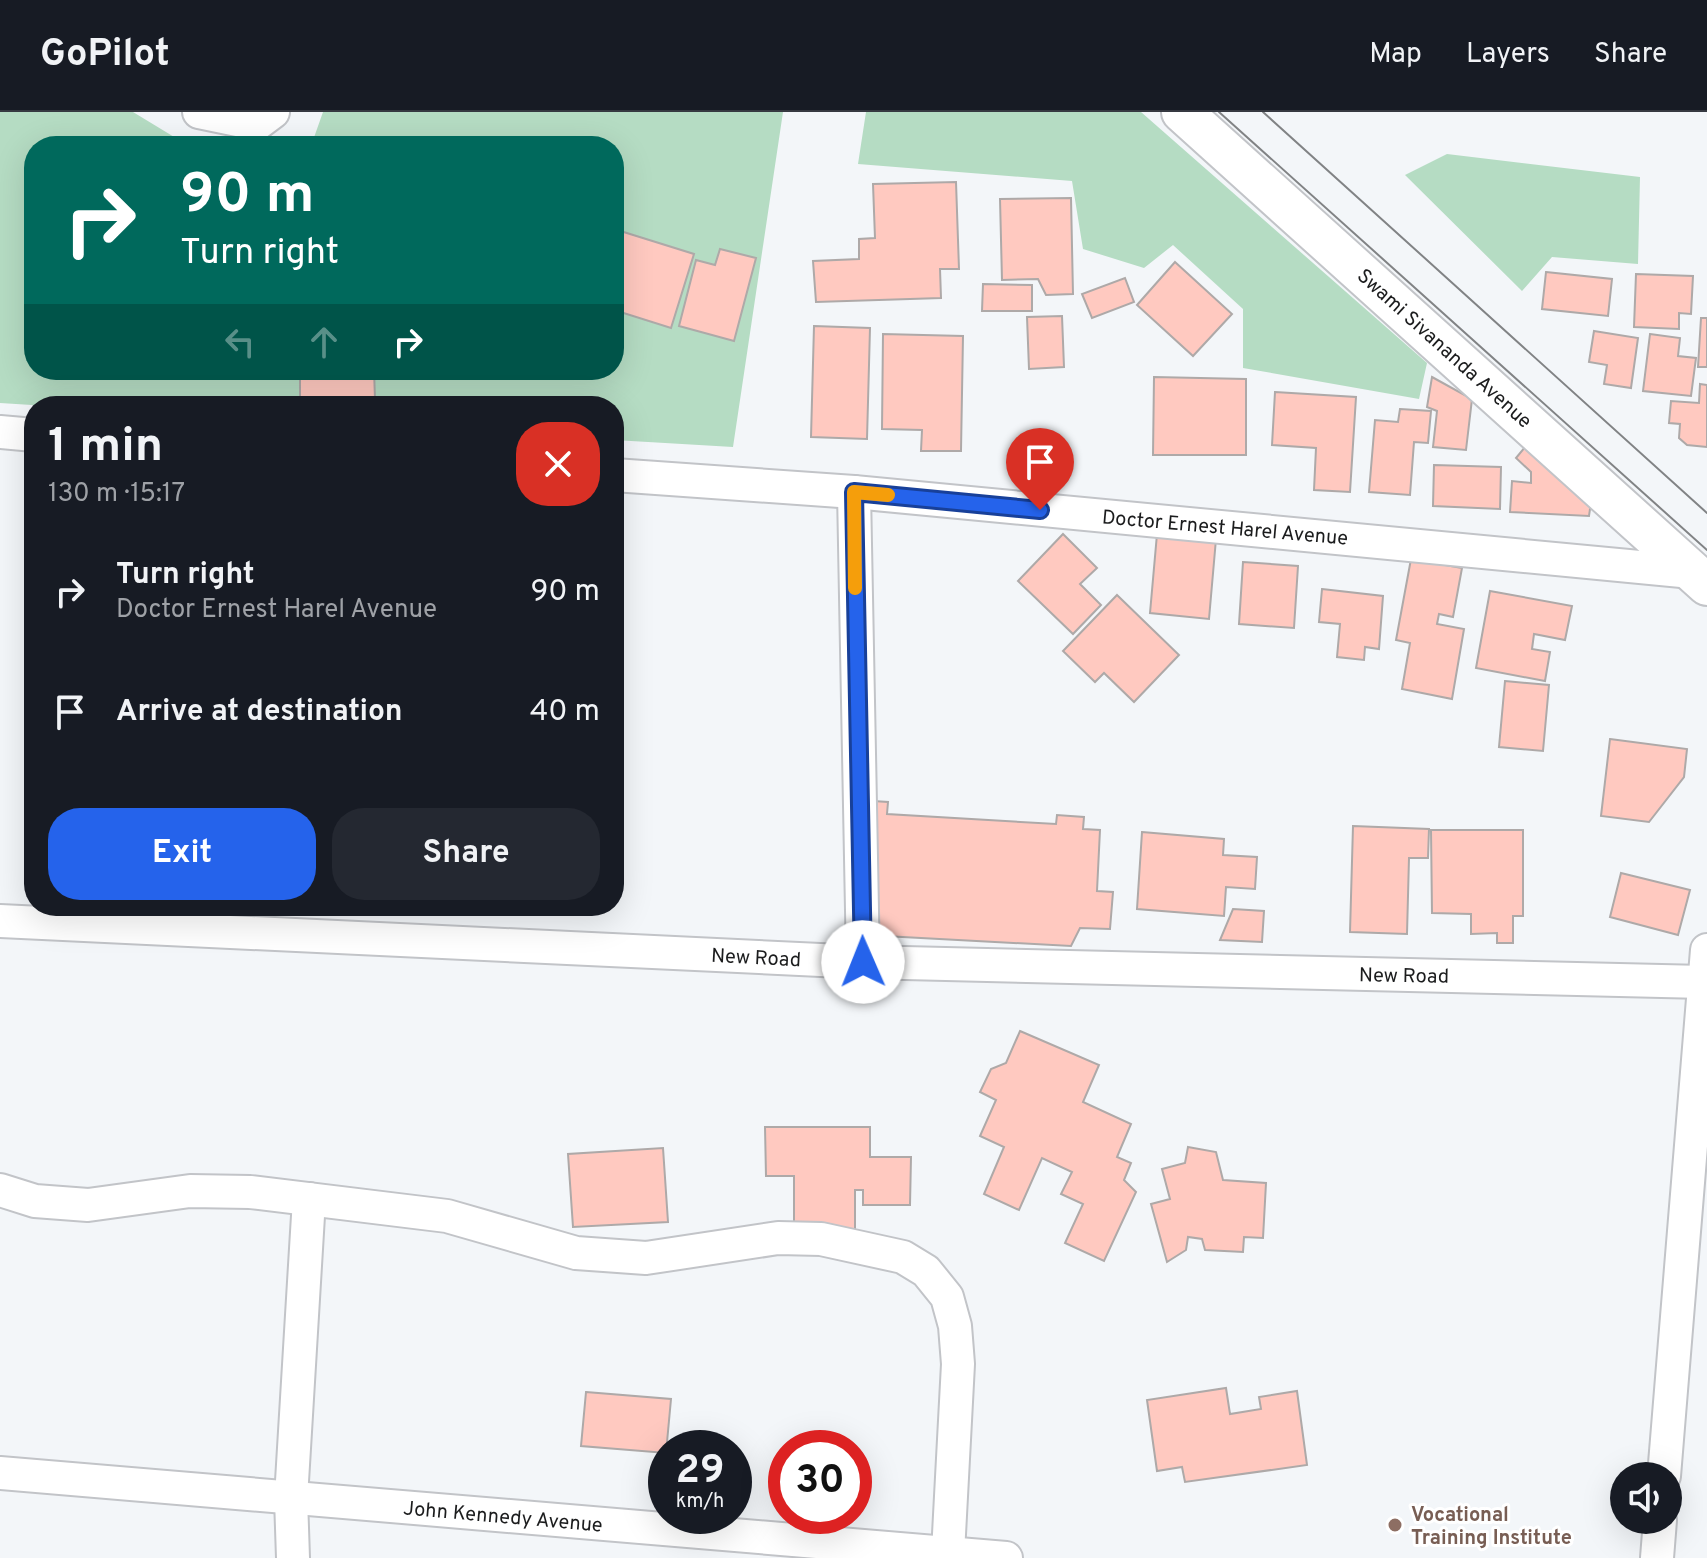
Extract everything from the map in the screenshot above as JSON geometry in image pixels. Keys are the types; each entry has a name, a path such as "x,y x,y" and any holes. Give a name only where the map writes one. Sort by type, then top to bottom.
{"street":[{"path":"199,112 257,124 273,112"},
{"name":"Swami Sivananda Avenue","path":"1182,112 1699,579"},
{"path":"0,432 24,434"},
{"name":"Doctor Ernest Harel Avenue","path":"624,476 854,492 1699,579"},
{"path":"854,492 863,962"},
{"name":"New Road","path":"0,921 863,962 1704,982"},
{"path":"1665,1462 1707,950"},
{"path":"0,1190 35,1201 88,1205 190,1191 250,1192 447,1216 576,1253 646,1258 778,1238 821,1239 903,1257 926,1271 947,1297 955,1326 958,1364 948,1553"},
{"path":"293,1558 291,1498 309,1199"},
{"name":"John Kennedy Avenue","path":"0,1473 1006,1558"},
{"path":"1657,1558 1659,1534"}],"green space":[{"path":"0,112 133,112 173,136 24,136 24,380 624,380 624,136 315,136 323,112 783,112 733,447 624,441 624,396 24,396 24,404 0,403"},
{"path":"866,112 1141,112 1427,363 1419,399 1243,368 1243,309 1173,245 1144,268 1083,249 1072,181 858,164"},
{"path":"1447,154 1640,177 1638,264 1552,257 1522,291 1405,175"}],"building":[{"path":"956,182 959,269 940,269 941,298 816,302 813,261 859,259 859,239 875,238 873,184"},
{"path":"1071,198 1073,294 1046,295 1038,279 1002,280 1000,199"},
{"path":"624,232 694,254 671,328 624,313"},
{"path":"720,249 756,258 734,341 679,326 696,260 715,265"},
{"path":"1175,262 1232,314 1193,356 1137,305"},
{"path":"1546,272 1612,279 1608,316 1542,309"},
{"path":"1636,274 1693,276 1691,314 1679,313 1679,329 1634,327"},
{"path":"1125,278 1134,302 1092,318 1082,294"},
{"path":"983,284 1032,285 1032,311 982,311"},
{"path":"1062,316 1064,367 1029,369 1027,317"},
{"path":"1701,318 1707,318 1707,367 1698,367"},
{"path":"814,326 870,328 867,439 811,437"},
{"path":"1594,331 1638,338 1631,388 1604,384 1607,365 1589,362"},
{"path":"883,334 963,336 961,451 921,451 922,430 882,429"},
{"path":"1650,334 1680,338 1678,356 1696,358 1691,396 1643,391"},
{"path":"1154,377 1246,379 1246,455 1153,455"},
{"path":"1432,377 1472,399 1466,450 1433,447 1437,411 1427,407"},
{"path":"300,380 374,380 375,396 300,396"},
{"path":"1700,384 1707,385 1707,447 1687,445 1679,438 1680,424 1669,423 1671,401 1699,403"},
{"path":"1275,392 1356,397 1350,492 1314,490 1316,448 1272,445"},
{"path":"1400,409 1431,411 1428,443 1414,442 1410,495 1369,492 1375,420 1398,422"},
{"path":"1526,446 1591,502 1589,516 1510,512 1512,481 1531,483 1531,472 1516,458"},
{"path":"1434,465 1501,467 1500,509 1433,506"},
{"path":"1063,534 1097,568 1080,584 1101,605 1073,634 1018,581"},
{"path":"1157,534 1216,539 1209,619 1150,613"},
{"path":"1411,559 1462,568 1453,617 1439,614 1437,624 1464,629 1452,699 1402,689 1410,643 1396,640"},
{"path":"1243,562 1298,566 1294,628 1239,624"},
{"path":"1322,589 1383,596 1379,649 1365,647 1364,660 1337,657 1340,624 1319,622"},
{"path":"1490,591 1572,606 1565,640 1534,634 1532,649 1550,652 1545,681 1476,668"},
{"path":"1117,595 1179,655 1134,702 1104,673 1095,682 1063,651"},
{"path":"1505,681 1549,685 1543,751 1499,747"},
{"path":"1610,739 1687,749 1684,777 1649,822 1601,816"},
{"path":"873,801 888,802 887,814 1056,824 1057,815 1084,817 1083,829 1100,830 1097,891 1113,892 1110,929 1080,928 1071,946 866,935"},
{"path":"1353,826 1429,829 1428,858 1409,858 1407,934 1350,932"},
{"path":"1431,830 1523,830 1523,916 1513,916 1513,943 1497,943 1497,933 1471,934 1471,914 1432,913"},
{"path":"1142,832 1224,839 1223,855 1257,857 1255,889 1226,887 1224,916 1137,909"},
{"path":"1621,873 1690,890 1678,935 1610,917"},
{"path":"1233,909 1264,911 1262,942 1220,940"},
{"path":"1020,1031 1099,1065 1083,1102 1131,1124 1117,1157 1131,1163 1124,1180 1136,1192 1104,1261 1065,1243 1083,1204 1061,1194 1072,1172 1042,1158 1019,1210 984,1194 1004,1147 980,1136 996,1100 980,1092 991,1069 1006,1063"},
{"path":"765,1127 870,1127 870,1157 911,1157 910,1205 863,1205 863,1190 855,1190 855,1232 794,1232 794,1176 766,1176"},
{"path":"1188,1147 1216,1152 1223,1180 1266,1183 1263,1238 1244,1237 1243,1252 1205,1250 1202,1239 1188,1237 1186,1250 1167,1262 1151,1204 1170,1199 1162,1169 1185,1163"},
{"path":"663,1148 668,1222 573,1227 568,1154"},
{"path":"1226,1388 1230,1414 1261,1409 1259,1397 1297,1391 1307,1465 1185,1482 1182,1467 1157,1471 1147,1400"},
{"path":"586,1392 671,1399 668,1430 648,1430 648,1452 581,1446"}],"tram line":[{"path":"1219,112 1707,550"},
{"path":"1263,112 1707,513"}],"slow traffic":[{"path":"855,588 854,492 888,495"}],"place":[{"name":"Vocational Training Institute","path":"1395,1525"}],"route":[{"path":"863,962 854,492 1040,510"}]}
